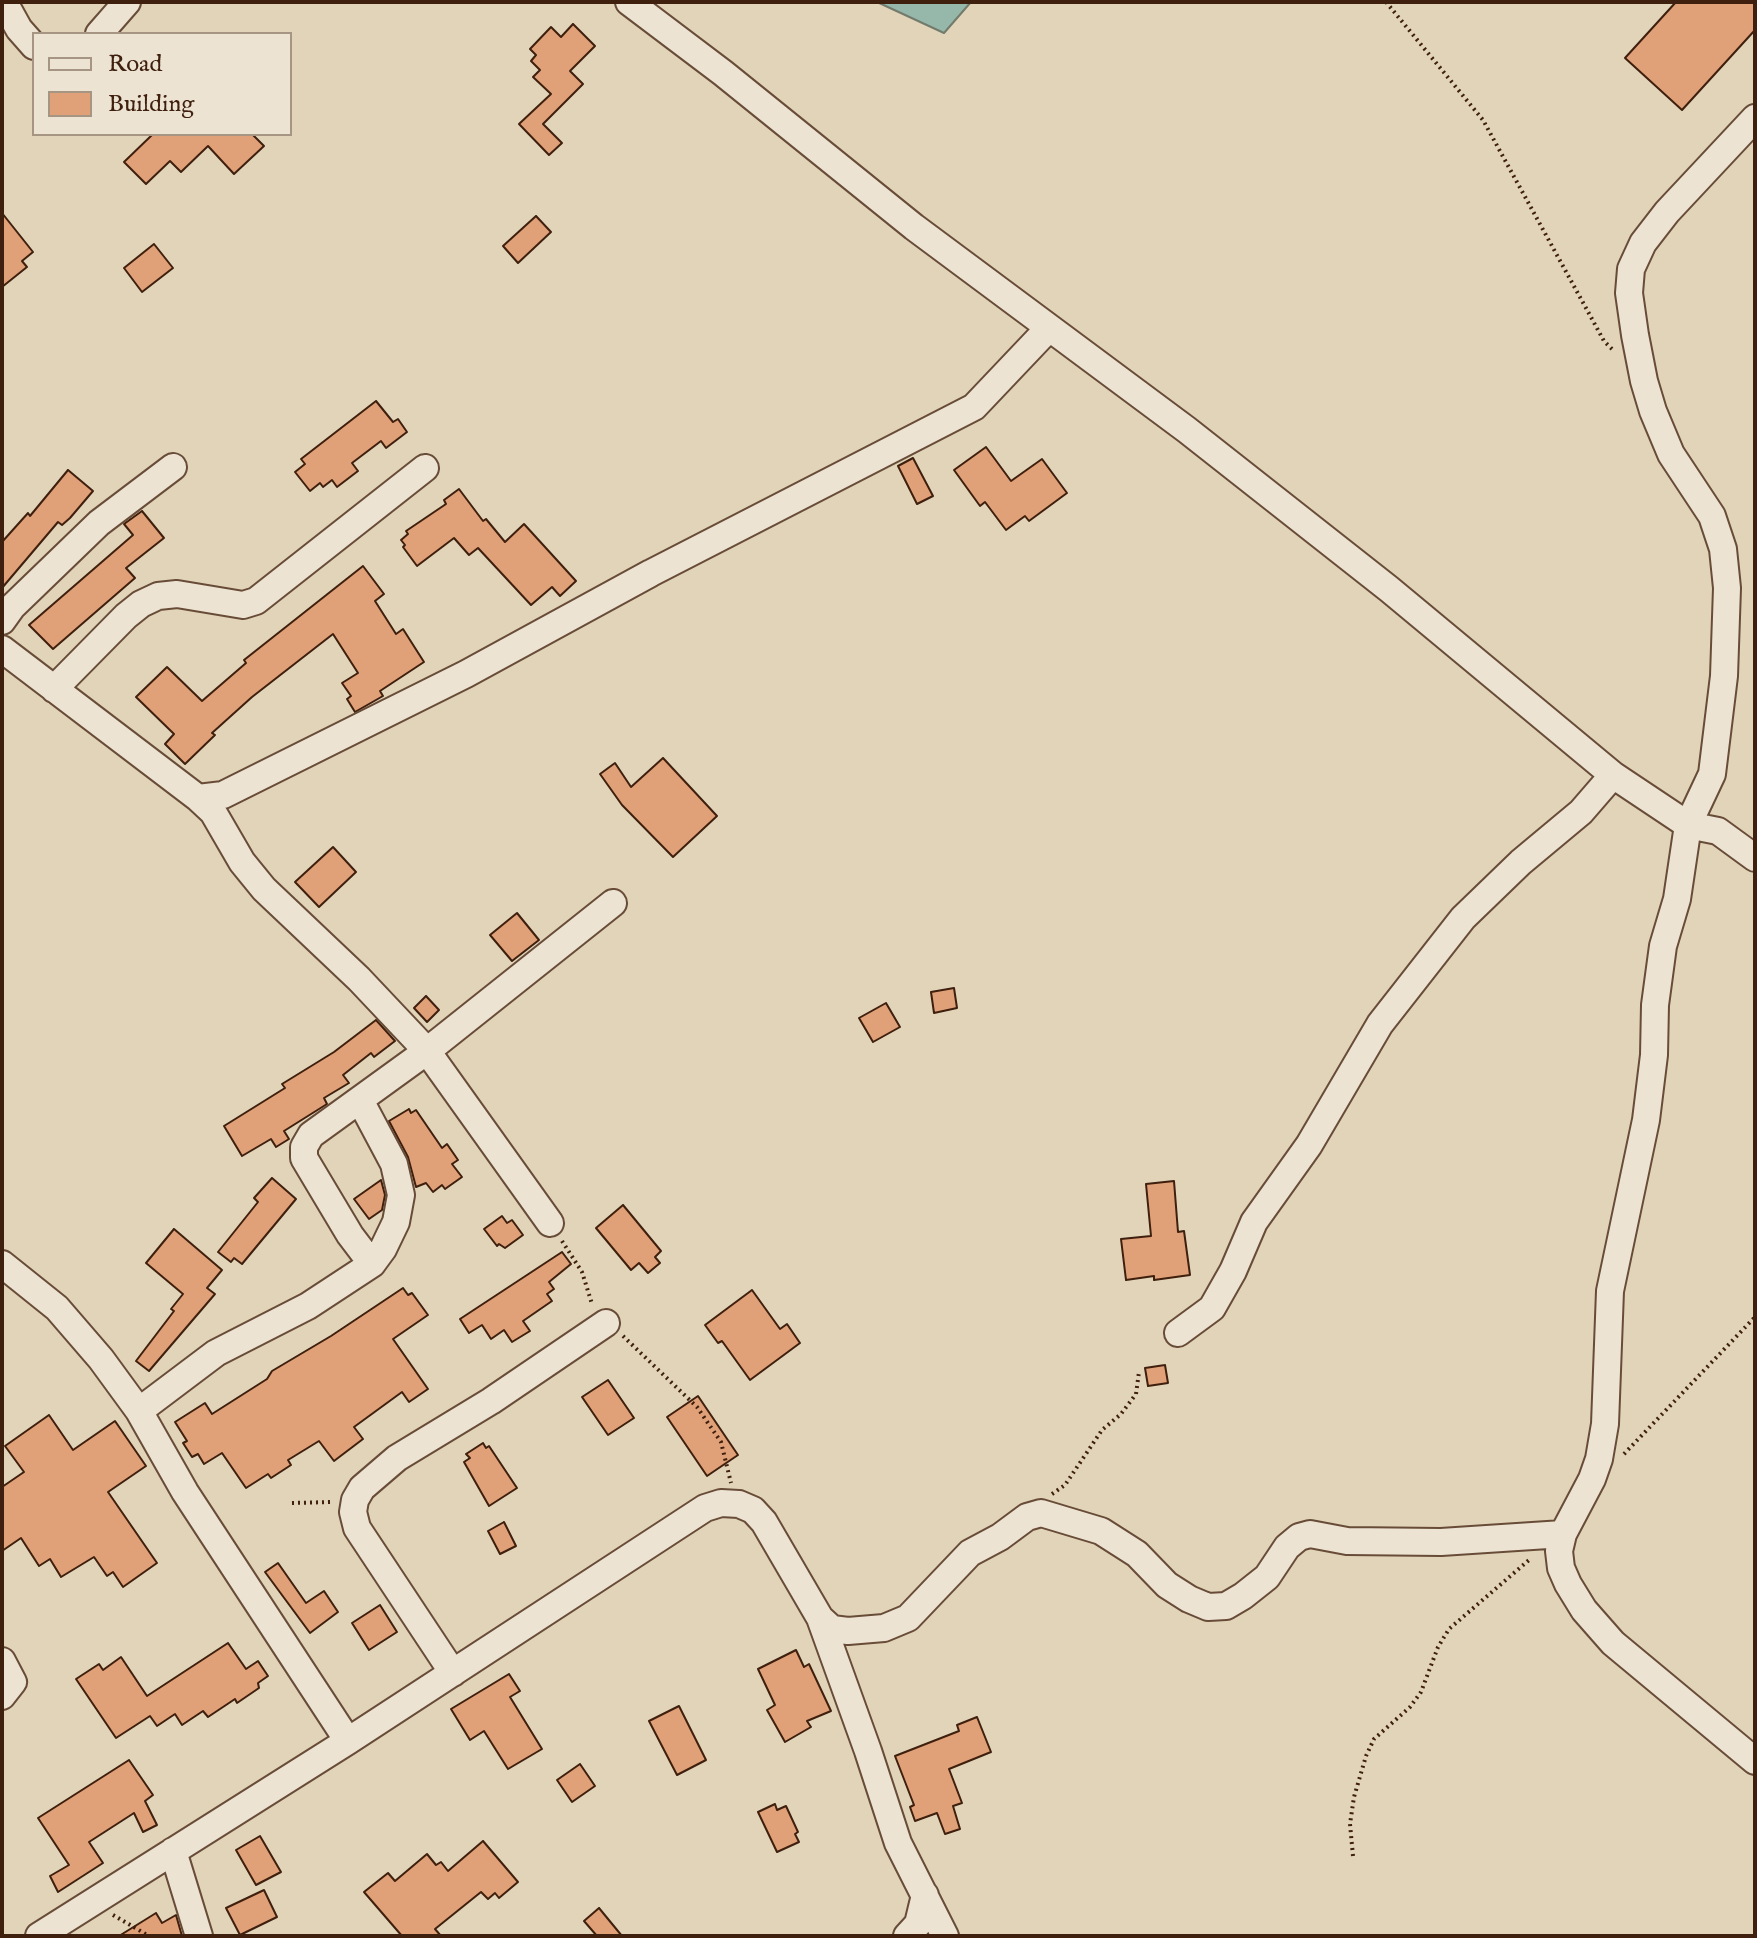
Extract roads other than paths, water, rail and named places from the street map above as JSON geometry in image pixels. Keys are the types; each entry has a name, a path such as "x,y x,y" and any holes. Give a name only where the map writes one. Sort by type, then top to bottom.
{"street":[{"path":"4,2 19,29 32,44"},
{"path":"101,32 127,2"},
{"path":"629,2 723,73 914,227 1187,430 1376,579 1613,775 1688,825 1718,831 1755,858"},
{"path":"1755,118 1667,212 1643,243 1631,269 1629,293 1644,381 1671,454 1712,516 1723,549 1727,588 1724,676 1712,774 1688,825 1677,899 1663,946 1646,1120 1610,1291 1605,1424 1599,1459 1563,1534 1559,1551 1561,1568 1584,1610 1613,1643 1755,1761"},
{"path":"198,798 223,795 466,674 651,573 974,407 1049,328"},
{"path":"2,621 12,607 99,523 173,467"},
{"path":"54,689 141,604 158,596 177,594 243,605 256,601 425,468"},
{"path":"2,649 213,812 242,862 264,889 359,979 427,1051 550,1223"},
{"path":"1178,1333 1212,1308 1233,1271 1254,1222 1309,1145 1380,1024 1463,918 1521,862 1581,812 1613,775"},
{"path":"372,1264 350,1235 304,1158 304,1147 311,1135 361,1102 613,903"},
{"path":"139,1411 216,1353 308,1306 372,1264 396,1222 401,1195 394,1164 361,1102"},
{"path":"2,1264 57,1308 101,1359 139,1411 185,1492 348,1741"},
{"path":"453,1673 366,1544 353,1512 355,1500 362,1488 397,1458 491,1401 606,1323"},
{"path":"39,1936 348,1741 705,1508 721,1503 739,1504 753,1510 764,1522 820,1618 898,1843 945,1936"},
{"path":"820,1618 832,1629 848,1631 884,1628 908,1618 970,1553 1000,1537 1027,1517 1041,1513 1101,1531 1137,1554 1167,1585 1208,1607 1226,1606 1243,1596 1267,1577 1287,1547 1299,1537 1310,1534 1347,1541 1441,1542 1563,1534"},
{"path":"2,1661 13,1682 2,1696"},
{"path":"173,1851 199,1936"},
{"path":"907,1936 918,1924 925,1895"}]}
